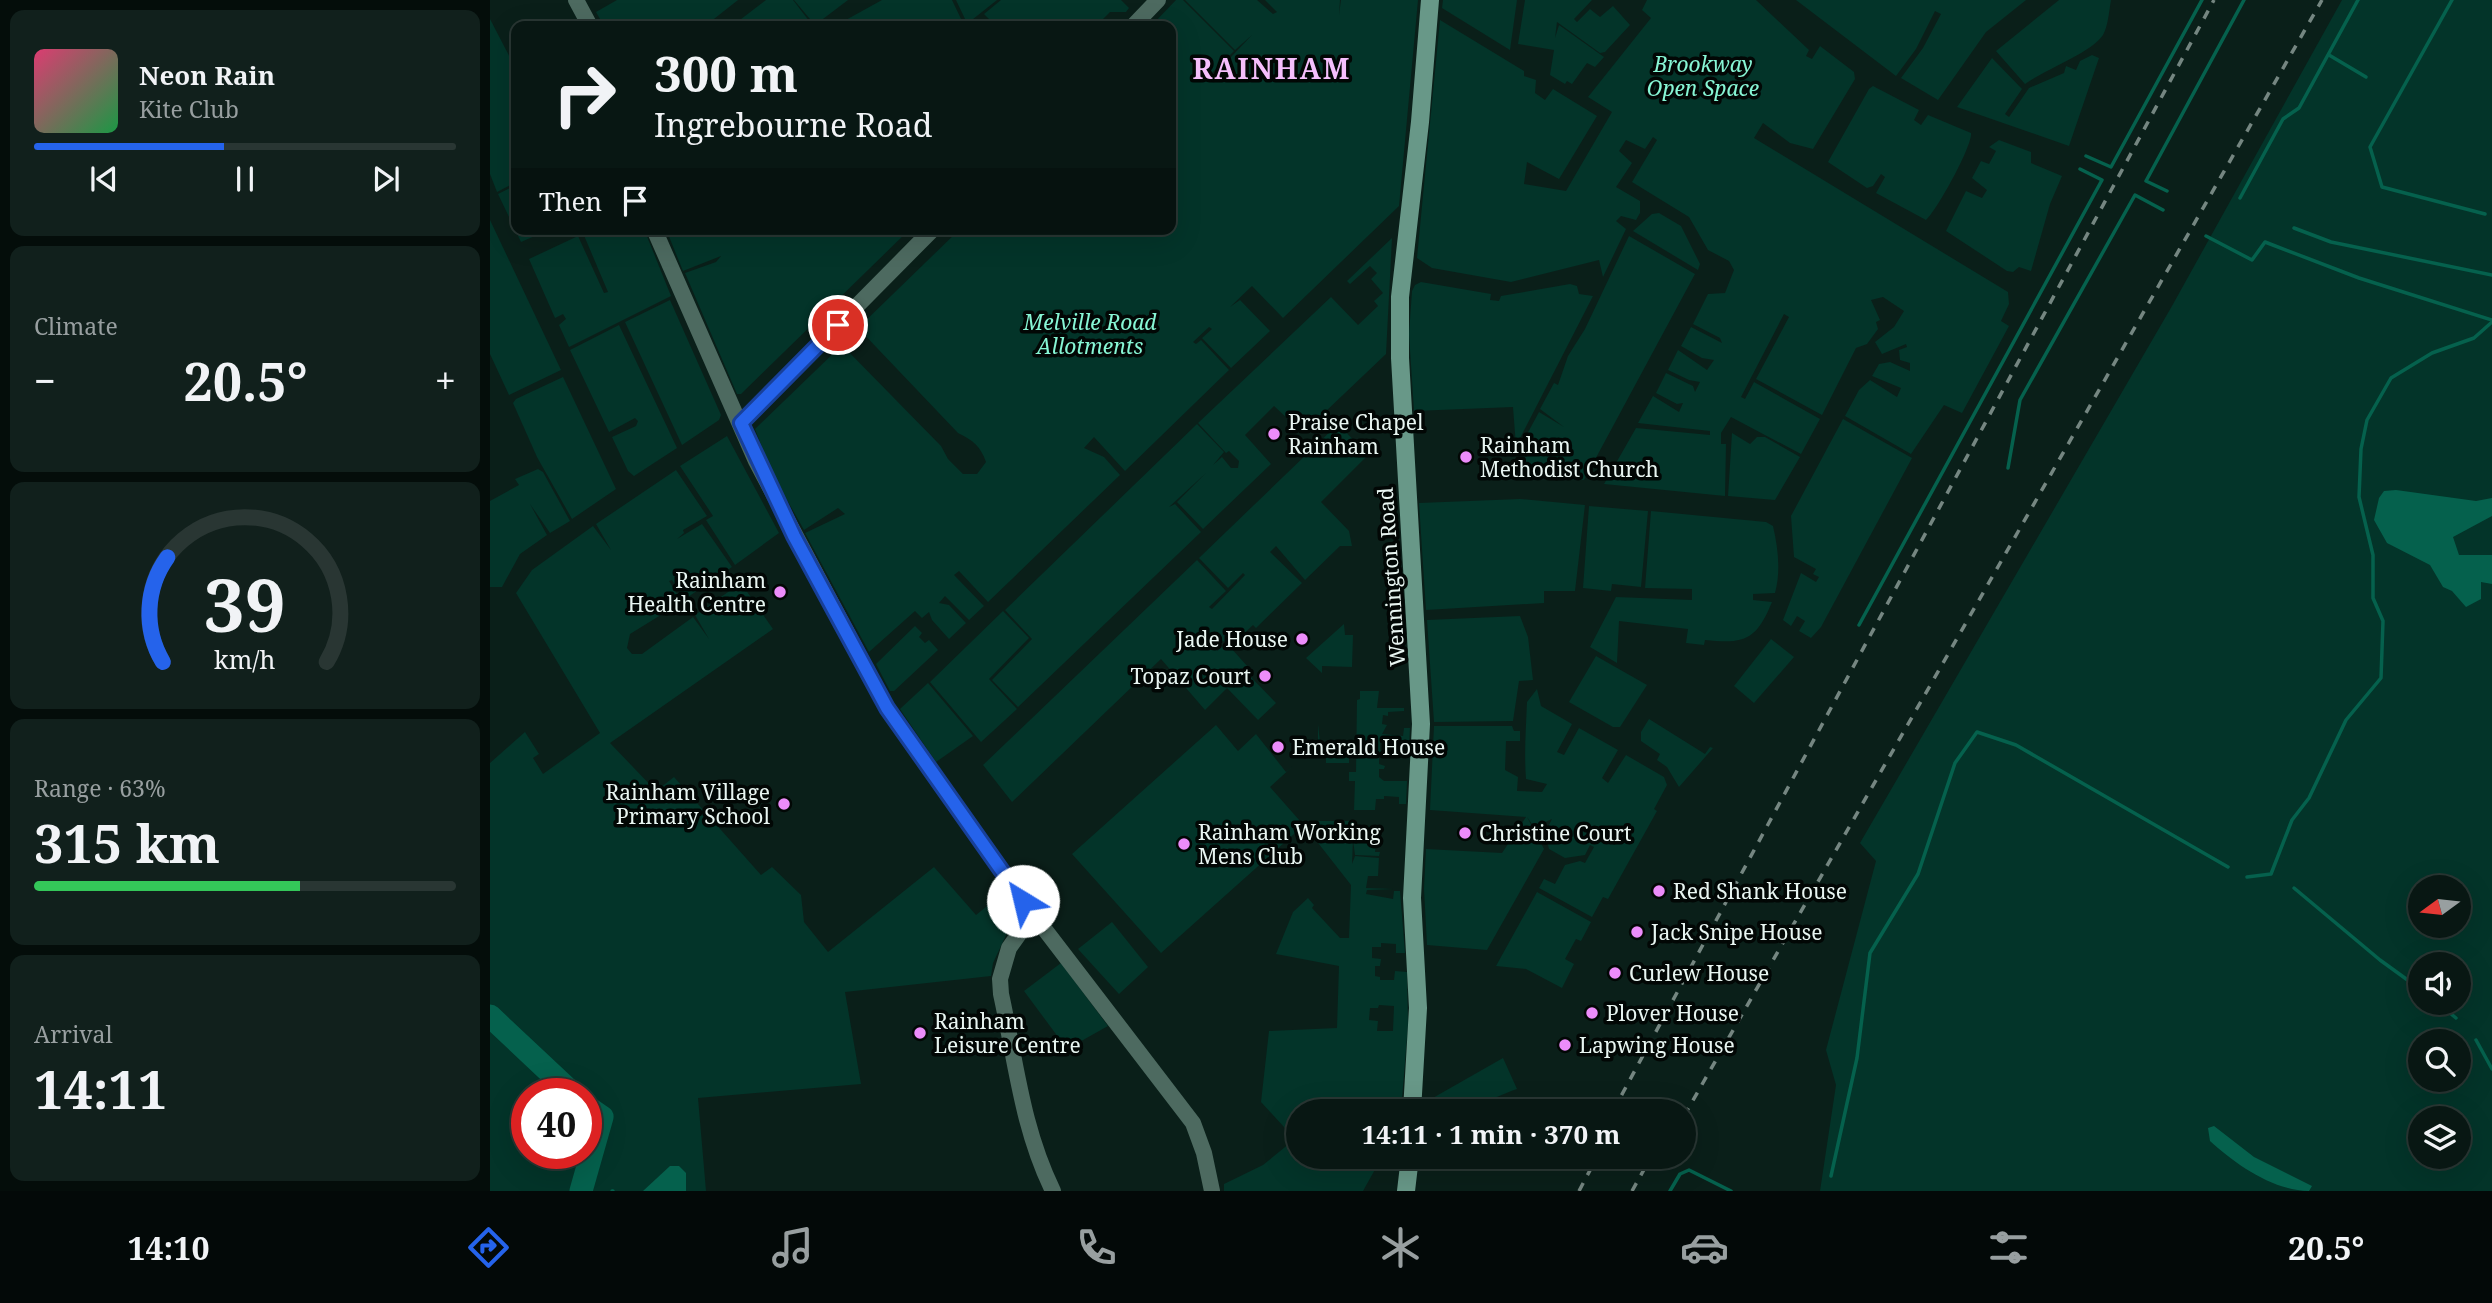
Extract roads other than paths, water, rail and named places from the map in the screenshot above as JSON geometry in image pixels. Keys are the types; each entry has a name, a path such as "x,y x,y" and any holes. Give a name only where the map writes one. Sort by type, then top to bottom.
{"main road":[{"name":"Wennington Road","path":"1413,1099 1418,1008 1412,898 1421,687 1400,358 1400,297 1420,122 1430,0"},
{"path":"1406,1191 1409,1169"}],"street":[{"path":"576,0 587,21"},
{"path":"1138,21 1158,0"},
{"path":"657,235 794,536 887,708 1023,901 1193,1123 1204,1153 1212,1191"},
{"path":"741,423 927,235"},
{"path":"1023,901 1024,927 1009,948 1000,979 1023,1108 1036,1157 1053,1191"},
{"path":"1024,927 1043,927"}],"waterway":[{"path":"2086,156 2111,167 2202,0"},
{"path":"2167,191 2146,181 2244,0"},
{"path":"2240,198 2283,119 2299,108 2358,0"},
{"path":"2452,0 2370,147 2382,187 2485,214"},
{"path":"2329,55 2366,77"},
{"path":"1859,625 2102,180 2080,169"},
{"path":"2008,468 2020,400 2135,195 2163,210"},
{"path":"2294,228 2331,242 2492,275"},
{"path":"2206,236 2252,260 2265,242 2359,278 2492,320"},
{"path":"2247,877 2271,874 2292,820 2309,798 2346,720 2381,678 2383,621 2373,598 2373,555 2359,497 2361,449 2367,420 2391,378 2432,353 2474,338 2492,322"},
{"path":"1831,1176 1857,1058 1870,953 1918,874 1955,763 1977,732 2016,745 2228,867"},
{"path":"2294,888 2408,980"},
{"path":"2452,1015 2456,1018"},
{"path":"490,1016 556,1078"},
{"path":"2476,1040 2492,1069"},
{"path":"581,1191 587,1169"},
{"path":"1670,1191 1680,1174 1689,1170 1731,1191"}],"railway":[{"path":"1619,1099 2214,0"},
{"path":"1694,1099 2322,0"},
{"path":"1579,1191 1591,1169"},
{"path":"1632,1191 1644,1169"}],"place":[{"name":"Praise Chapel Rainham","path":"1274,434"},
{"name":"Rainham Methodist Church","path":"1466,457"},
{"name":"Rainham Health Centre","path":"780,592"},
{"name":"Jade House","path":"1302,639"},
{"name":"Topaz Court","path":"1265,676"},
{"name":"Emerald House","path":"1278,747"},
{"name":"Rainham Village Primary School","path":"784,804"},
{"name":"Christine Court","path":"1465,833"},
{"name":"Rainham Working Mens Club","path":"1184,844"},
{"name":"Red Shank House","path":"1659,891"},
{"name":"Jack Snipe House","path":"1637,932"},
{"name":"Curlew House","path":"1615,973"},
{"name":"Plover House","path":"1592,1013"},
{"name":"Rainham Leisure Centre","path":"920,1033"},
{"name":"Lapwing House","path":"1565,1045"}],"district":[{"name":"RAINHAM","path":"1272,68"}],"park label":[{"name":"Brookway Open Space","path":"1703,76"},
{"name":"Melville Road Allotments","path":"1090,334"}]}
